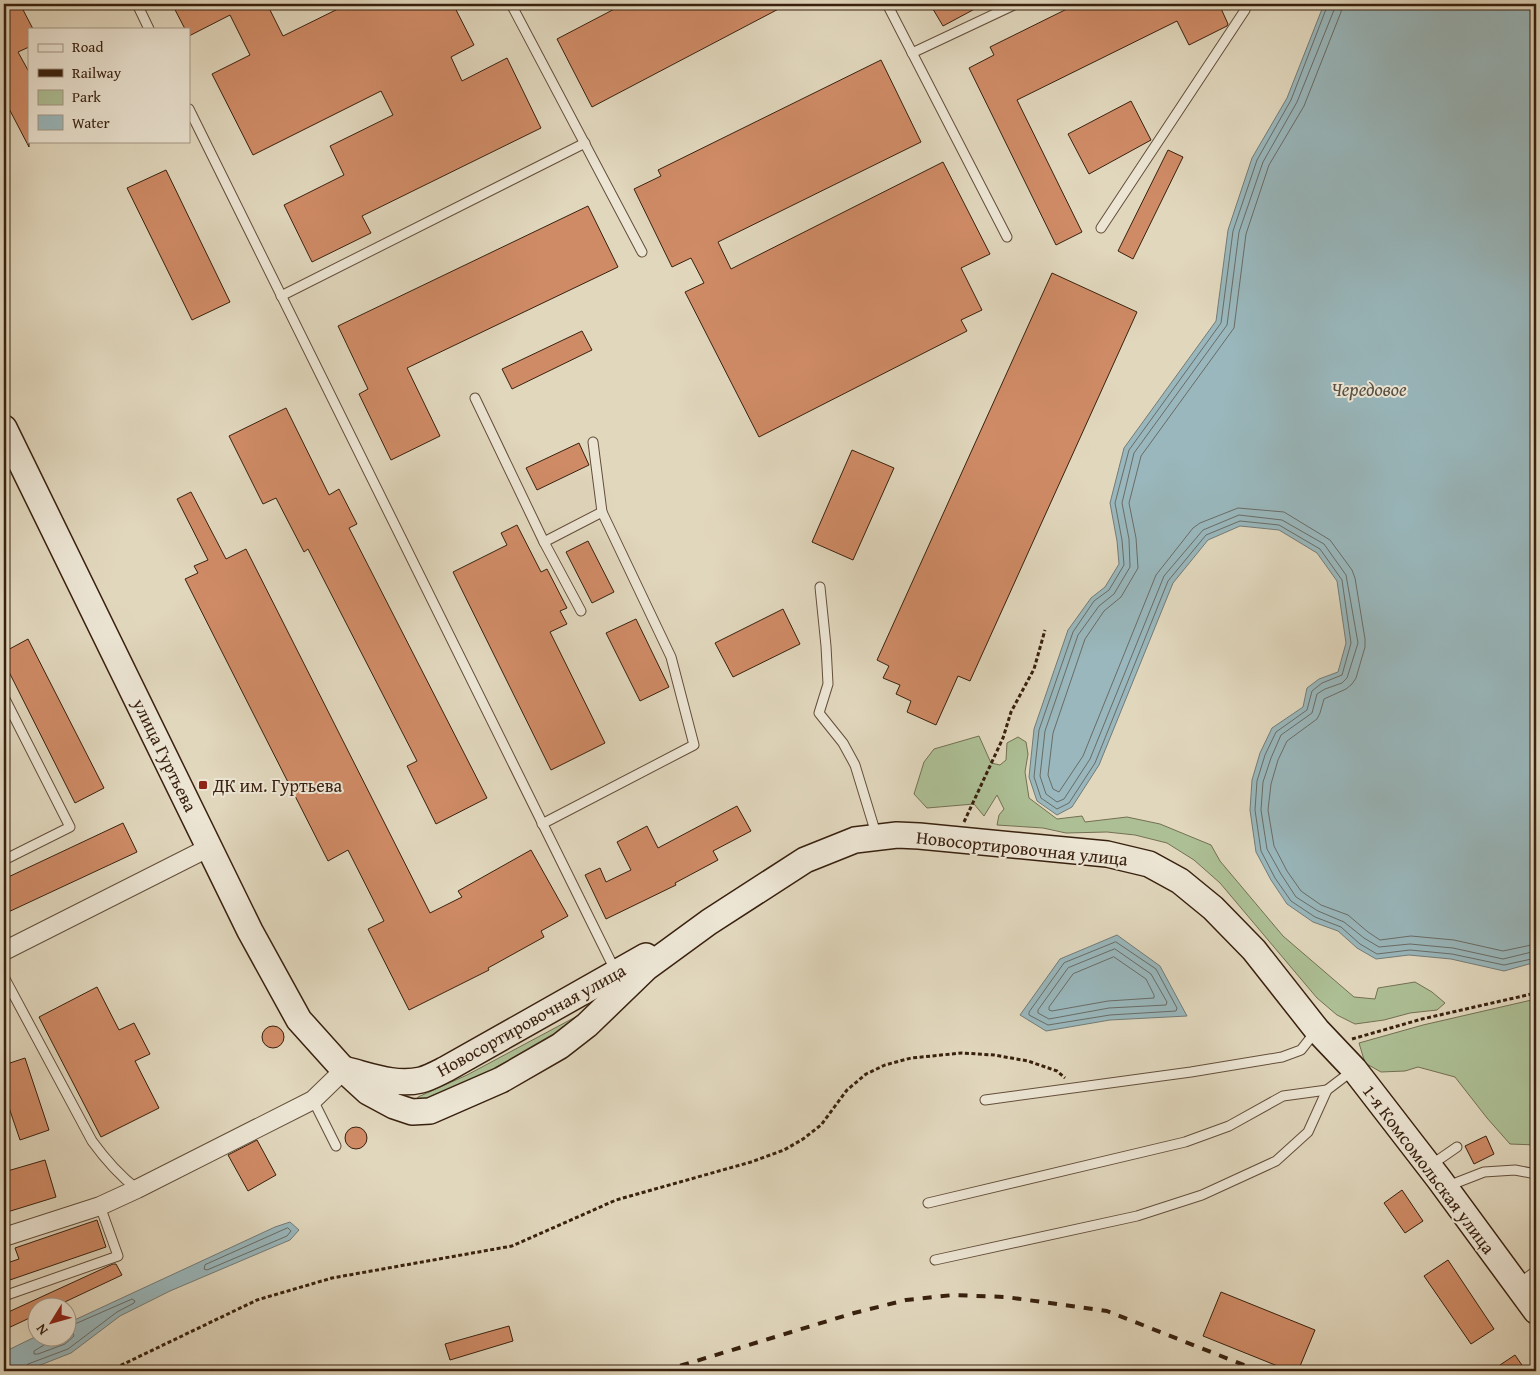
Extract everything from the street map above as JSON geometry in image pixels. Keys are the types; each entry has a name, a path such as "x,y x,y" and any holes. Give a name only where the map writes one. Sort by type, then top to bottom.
{"main road":[{"name":"улица Гуртьева","path":"4,428 250,931 299,1020 344,1070"},
{"name":"Новосортировочная улица","path":"344,1070 368,1092 394,1106 412,1112 430,1111 501,1080 560,1046 588,1025 646,968 709,922 805,860 854,840 897,835 1107,854 1149,864 1180,881 1213,908 1254,950 1317,1030"},
{"name":"Новосортировочная улица","path":"344,1070 390,1081 422,1080 446,1069 616,972 709,922"},
{"name":"1-я Комсомольская улица","path":"1317,1030 1354,1069 1445,1187 1527,1278 1536,1311"}],"street":[{"path":"4,951 210,847"},
{"path":"4,1237 100,1206 137,1189 313,1100 344,1070"}],"lane":[{"path":"137,4 149,28"},
{"path":"511,4 642,252"},
{"path":"887,4 1007,237"},
{"path":"912,53 1016,4"},
{"path":"1101,228 1244,10 1241,4"},
{"path":"190,111 616,972"},
{"path":"281,296 584,143"},
{"path":"475,398 544,542 581,611"},
{"path":"542,824 694,746 671,657 602,512 593,442"},
{"path":"544,542 602,512"},
{"path":"820,587 828,684 819,712 843,743 855,765 878,837"},
{"path":"4,697 70,827 4,860"},
{"path":"4,977 92,1141 103,1157 123,1178 137,1189"},
{"path":"985,1100 1191,1072 1282,1057 1301,1050 1317,1030"},
{"path":"935,1260 1137,1216 1202,1195 1276,1161 1308,1132 1327,1090 1354,1069"},
{"path":"928,1203 1185,1142 1229,1126 1283,1096 1327,1090"},
{"path":"313,1100 336,1146"},
{"path":"1429,1166 1458,1147"},
{"path":"1445,1187 1484,1172 1515,1170 1536,1174"},
{"path":"4,1296 118,1256 100,1206"}],"path":[{"path":"972,804 1003,738 1011,712 1034,669 1045,630"},
{"path":"1335,1049 1345,1040 1536,993"},
{"path":"109,1371 257,1300 332,1278 512,1246 616,1200 751,1162 784,1150 803,1139 821,1125 847,1090 866,1074 885,1065 911,1058 962,1053 994,1055 1028,1061 1057,1071 1077,1087"}],"green space":[{"path":"979,736 991,763 1000,765 1006,760 1007,743 1018,737 1026,742 1028,754 1025,772 1029,798 1057,819 1082,816 1085,822 1127,817 1160,824 1211,845 1220,861 1283,936 1354,997 1375,999 1378,988 1415,982 1432,992 1445,1003 1437,1010 1410,1013 1384,1020 1355,1024 1337,1015 1317,998 1220,883 1194,860 1167,843 1135,835 1107,832 1066,833 1043,828 997,825 999,815 1004,809 997,795 984,816 974,804 927,808 914,794 924,762 934,749"},
{"path":"1536,999 1536,1145 1510,1144 1455,1077 1418,1067 1405,1071 1381,1072 1365,1063 1359,1043 1423,1025"},
{"path":"583,1013 537,1053 420,1102 417,1101 418,1097 467,1075"}],"water":[{"name":"Чередовое","path":"1324,4 1536,4 1536,962 1504,971 1451,959 1409,955 1376,959 1357,948 1338,931 1313,922 1287,904 1256,852 1250,810 1252,780 1260,753 1272,728 1303,707 1307,688 1319,679 1338,672 1346,643 1337,581 1317,553 1279,530 1240,526 1208,540 1173,583 1099,765 1072,807 1057,815 1037,801 1029,777 1034,729 1068,630 1091,598 1105,587 1119,564 1110,503 1124,448 1216,321 1228,230 1252,158 1287,98"},
{"path":"1117,935 1160,966 1187,1016 1110,1020 1046,1031 1020,1015 1060,959"},
{"path":"290,1222 299,1230 290,1240 170,1291 120,1316 78,1348 78,1318 275,1227"},
{"path":"28,1340 28,1348 78,1348 71,1353 25,1371 4,1371 4,1352"}],"building":[{"path":"4,4 20,4 32,28 28,28 28,47 18,52 28,70 29,147 4,99"},
{"path":"172,4 267,4 283,36 348,4 453,4 474,45 451,57 462,81 507,58 541,128 362,216 371,233 312,262 284,205 344,175 330,146 393,115 381,91 253,155 212,74 250,55 230,15 190,35 190,28 184,28"},
{"path":"624,4 788,4 592,107 557,39"},
{"path":"930,4 984,4 943,26"},
{"path":"1077,4 1219,4 1228,24 1189,45 1177,21 1017,100 1082,232 1056,245 969,68 994,55 990,47"},
{"path":"881,60 921,142 718,242 731,269 943,162 990,254 961,268 982,310 961,320 967,331 759,437 685,292 704,283 691,258 672,267 634,189 661,176 658,170"},
{"path":"1131,101 1151,140 1089,174 1068,134"},
{"path":"1168,150 1183,157 1133,259 1118,251"},
{"path":"166,170 230,302 192,320 127,188"},
{"path":"588,206 618,267 407,368 440,436 391,460 359,394 368,389 338,326"},
{"path":"1052,273 1137,312 970,681 958,676 936,725 907,712 911,701 896,694 900,685 883,678 889,666 877,660"},
{"path":"582,331 592,350 512,389 502,369"},
{"path":"286,408 329,495 339,489 357,524 349,528 487,798 436,824 407,766 417,761 308,549 304,552 276,498 263,504 229,436"},
{"path":"579,443 589,465 537,490 526,468"},
{"path":"852,450 894,468 853,560 812,542"},
{"path":"191,492 226,559 246,549 430,913 462,897 458,891 531,850 568,916 541,931 544,937 488,968 489,970 409,1010 368,929 384,921 348,850 328,861 185,579 198,573 194,566 208,560 177,499"},
{"path":"517,525 541,572 547,569 567,608 560,611 567,624 550,632 605,743 551,770 453,572 507,545 501,533"},
{"path":"588,541 614,592 592,603 566,552"},
{"path":"783,609 800,644 733,677 715,643"},
{"path":"636,619 669,687 640,701 606,633"},
{"path":"28,639 104,788 75,803 4,662 4,652"},
{"path":"737,806 751,831 713,851 718,860 675,883 676,885 606,919 585,875 600,868 606,882 631,870 617,842 647,826 658,848"},
{"path":"123,823 137,852 4,914 4,879"},
{"path":"97,987 119,1030 134,1023 150,1054 135,1061 159,1108 101,1137 39,1017"},
{"path":"269,1026 277,1026 284,1033 284,1041 277,1048 269,1048 262,1041 262,1033"},
{"path":"25,1058 49,1130 20,1140 4,1093 4,1065"},
{"path":"352,1127 360,1127 367,1134 367,1142 360,1149 352,1149 345,1142 345,1134"},
{"path":"1486,1136 1494,1154 1474,1164 1465,1146"},
{"path":"257,1140 276,1175 248,1191 228,1155"},
{"path":"45,1160 56,1197 4,1213 4,1172"},
{"path":"1402,1190 1423,1221 1405,1233 1384,1203"},
{"path":"97,1220 106,1247 4,1282 4,1264 19,1259 15,1248"},
{"path":"1448,1260 1494,1329 1471,1344 1424,1276"},
{"path":"113,1264 116,1264 122,1275 73,1298 39,1298"},
{"path":"1221,1292 1315,1330 1298,1371 1290,1371 1203,1336"},
{"path":"28,1303 28,1319 4,1330 4,1314"},
{"path":"509,1326 513,1341 450,1360 445,1344"},
{"path":"1515,1355 1526,1371 1491,1371"}],"railway":[{"path":"663,1371 854,1313 906,1300 953,1295 1006,1297 1107,1311 1259,1371"}],"place":[{"name":"ДК им. Гуртьева","path":"203,785"}]}
